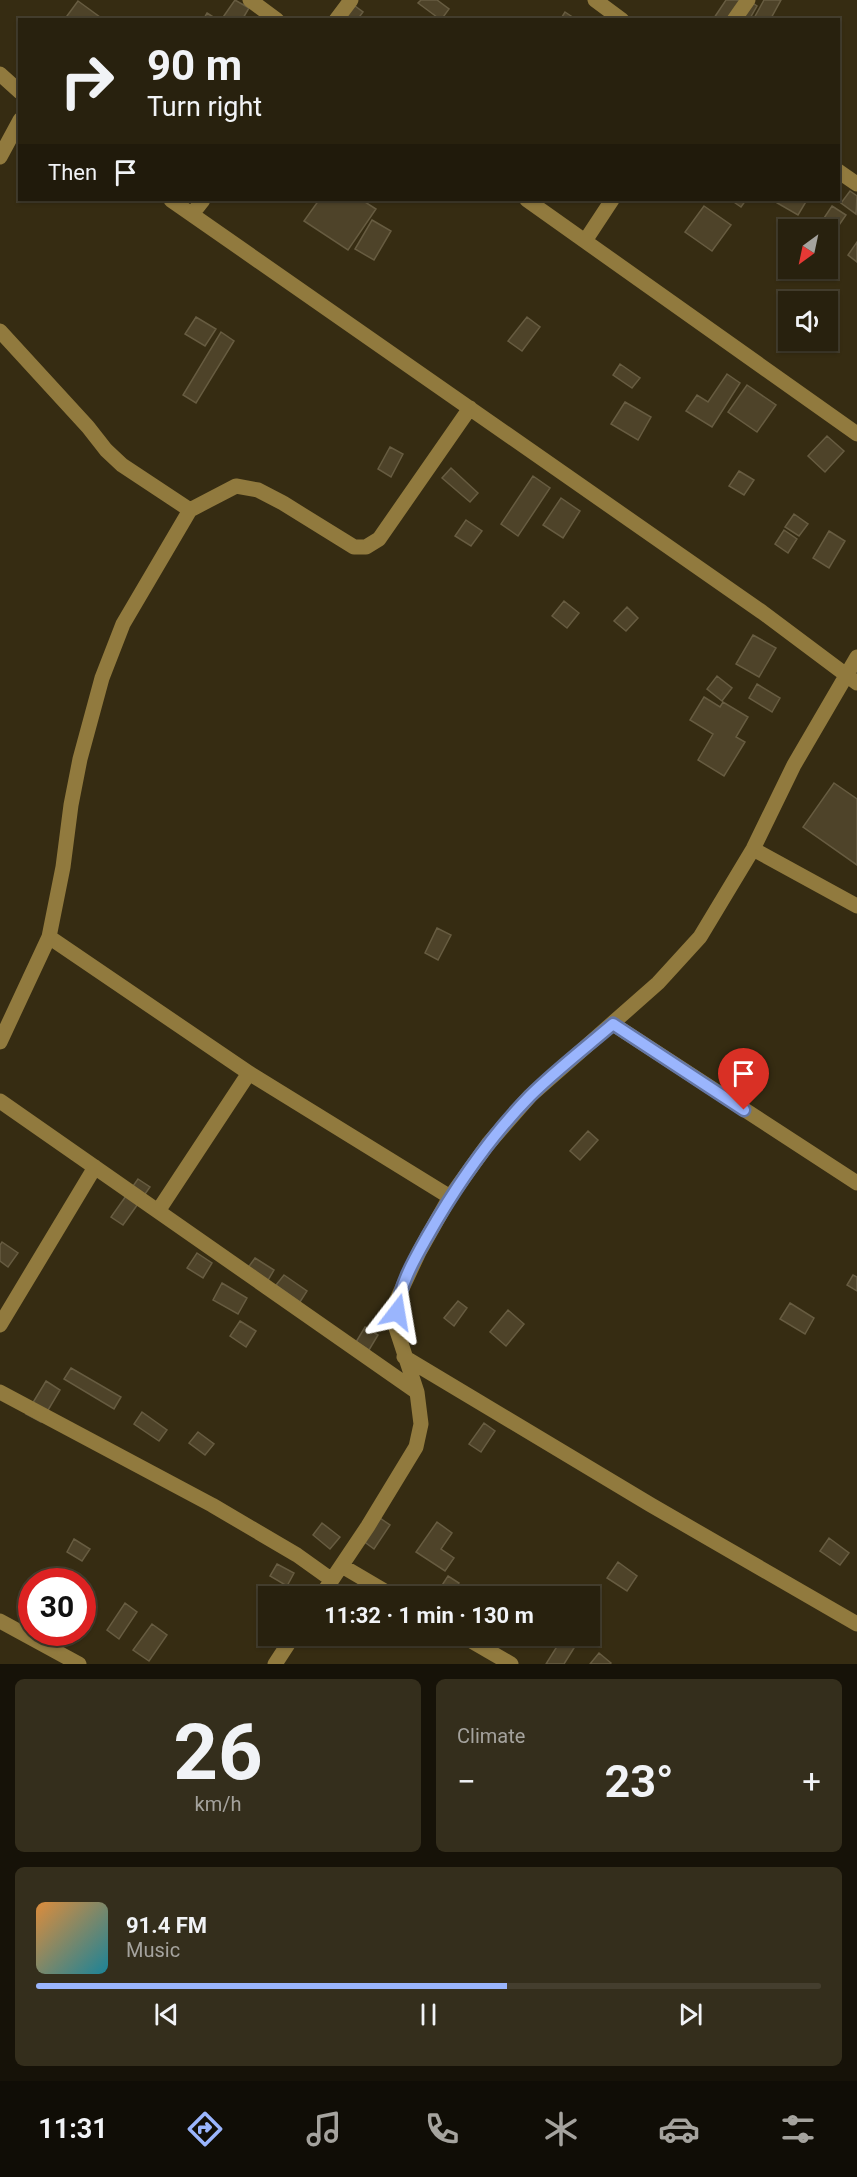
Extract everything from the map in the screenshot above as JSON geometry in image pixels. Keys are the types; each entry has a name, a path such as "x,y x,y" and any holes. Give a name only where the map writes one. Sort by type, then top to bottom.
{"street":[{"path":"250,0 274,18"},
{"path":"338,18 351,0"},
{"path":"595,0 619,18"},
{"path":"735,18 748,0"},
{"path":"0,74 18,90"},
{"path":"0,157 18,124"},
{"path":"840,172 857,184"},
{"path":"172,201 752,605 852,680"},
{"path":"192,214 202,201"},
{"path":"528,201 857,434"},
{"path":"585,241 611,201"},
{"path":"0,331 88,427 106,450 122,465 190,510"},
{"path":"0,1042 49,937 76,782 102,678 123,624 190,510 236,486 258,490 354,547 366,547 379,539 470,408"},
{"path":"328,1586 416,1447 421,1424 417,1392 396,1328 398,1297 419,1252 450,1197 488,1144 530,1096 658,983 700,937 753,849 795,765 852,680 857,657"},
{"path":"753,849 857,906"},
{"path":"49,937 249,1073 450,1197"},
{"path":"613,1024 857,1183"},
{"path":"158,1211 249,1073"},
{"path":"0,1101 417,1392"},
{"path":"0,1325 94,1167"},
{"path":"404,1358 857,1624"},
{"path":"0,1392 212,1505 297,1555 332,1580"},
{"path":"342,1566 376,1586"},
{"path":"0,1622 79,1664"},
{"path":"275,1664 287,1646"},
{"path":"479,1646 511,1664"}],"building":[{"path":"235,0 249,8 243,18 222,18"},
{"path":"421,0 437,0 449,9 442,18 438,18 418,3"},
{"path":"726,0 748,0 757,6 750,18 714,18"},
{"path":"764,0 781,0 771,18 754,18"},
{"path":"78,1 101,18 65,18"},
{"path":"351,3 363,12 358,18 341,18"},
{"path":"565,12 574,18 561,18"},
{"path":"207,13 215,18 204,18"},
{"path":"850,191 857,196 856,214 841,203"},
{"path":"318,201 364,201 376,209 348,250 304,221"},
{"path":"732,201 745,201 741,207"},
{"path":"774,201 806,201 798,215"},
{"path":"704,206 731,225 712,251 685,232"},
{"path":"832,206 846,215 838,227 838,219 823,219"},
{"path":"372,220 391,231 374,260 355,249"},
{"path":"857,242 857,262 848,255"},
{"path":"196,317 216,329 205,346 185,334"},
{"path":"527,317 540,327 522,351 508,341"},
{"path":"221,332 234,341 196,403 183,395"},
{"path":"620,364 640,378 632,388 613,375"},
{"path":"727,374 740,383 712,427 686,411 697,395 708,402"},
{"path":"747,385 776,405 757,432 728,412"},
{"path":"625,402 651,417 638,440 611,424"},
{"path":"827,436 844,451 825,472 808,456"},
{"path":"390,447 403,454 391,477 378,469"},
{"path":"451,468 478,493 470,502 442,478"},
{"path":"739,471 754,480 744,495 729,486"},
{"path":"533,476 550,488 518,536 501,524"},
{"path":"561,498 580,511 563,538 543,525"},
{"path":"794,514 808,524 799,536 785,527"},
{"path":"466,520 482,531 471,546 455,536"},
{"path":"784,530 797,539 788,553 775,544"},
{"path":"829,531 845,541 829,568 813,558"},
{"path":"564,601 579,613 567,628 552,616"},
{"path":"627,607 638,618 626,631 614,621"},
{"path":"753,635 776,648 759,677 736,664"},
{"path":"717,676 732,688 722,701 707,689"},
{"path":"757,684 780,698 772,712 749,698"},
{"path":"704,697 720,707 723,702 748,717 736,737 745,742 724,776 698,760 713,734 690,720"},
{"path":"834,783 857,799 857,865 803,827"},
{"path":"437,928 451,935 438,960 425,953"},
{"path":"588,1131 598,1140 580,1160 570,1151"},
{"path":"138,1179 150,1187 123,1225 111,1217"},
{"path":"2,1242 18,1253 8,1267 0,1261"},
{"path":"197,1253 212,1263 203,1278 187,1268"},
{"path":"255,1258 274,1270 267,1282 247,1269"},
{"path":"284,1275 307,1291 300,1302 276,1285"},
{"path":"853,1275 857,1277 857,1291 847,1285"},
{"path":"222,1283 247,1298 238,1314 213,1300"},
{"path":"458,1301 467,1308 454,1326 444,1318"},
{"path":"790,1303 814,1318 805,1334 780,1319"},
{"path":"508,1310 524,1324 506,1346 490,1332"},
{"path":"240,1321 256,1331 246,1347 230,1336"},
{"path":"365,1327 378,1335 369,1350 356,1342"},
{"path":"71,1368 121,1397 114,1409 64,1379"},
{"path":"46,1381 60,1390 41,1422 26,1414"},
{"path":"142,1412 167,1430 159,1441 134,1424"},
{"path":"484,1423 495,1431 481,1452 469,1444"},
{"path":"198,1432 214,1444 205,1455 189,1443"},
{"path":"374,1514 390,1525 374,1549 358,1537"},
{"path":"437,1522 452,1533 441,1549 454,1558 445,1571 416,1552"},
{"path":"322,1523 340,1537 330,1549 313,1535"},
{"path":"829,1538 849,1553 840,1565 820,1551"},
{"path":"74,1539 90,1549 82,1561 67,1552"},
{"path":"618,1562 637,1576 627,1591 607,1578"},
{"path":"277,1564 294,1573 287,1586 270,1576"},
{"path":"448,1576 459,1583 457,1586 442,1586"},
{"path":"125,1603 137,1612 119,1639 107,1630"},
{"path":"152,1624 167,1635 149,1661 133,1650"},
{"path":"557,1646 574,1648 564,1664 546,1664"},
{"path":"599,1653 611,1663 590,1664"}],"route":[{"path":"397,1312 398,1297 419,1252 450,1197 488,1144 530,1096 613,1024 744,1110"}]}
